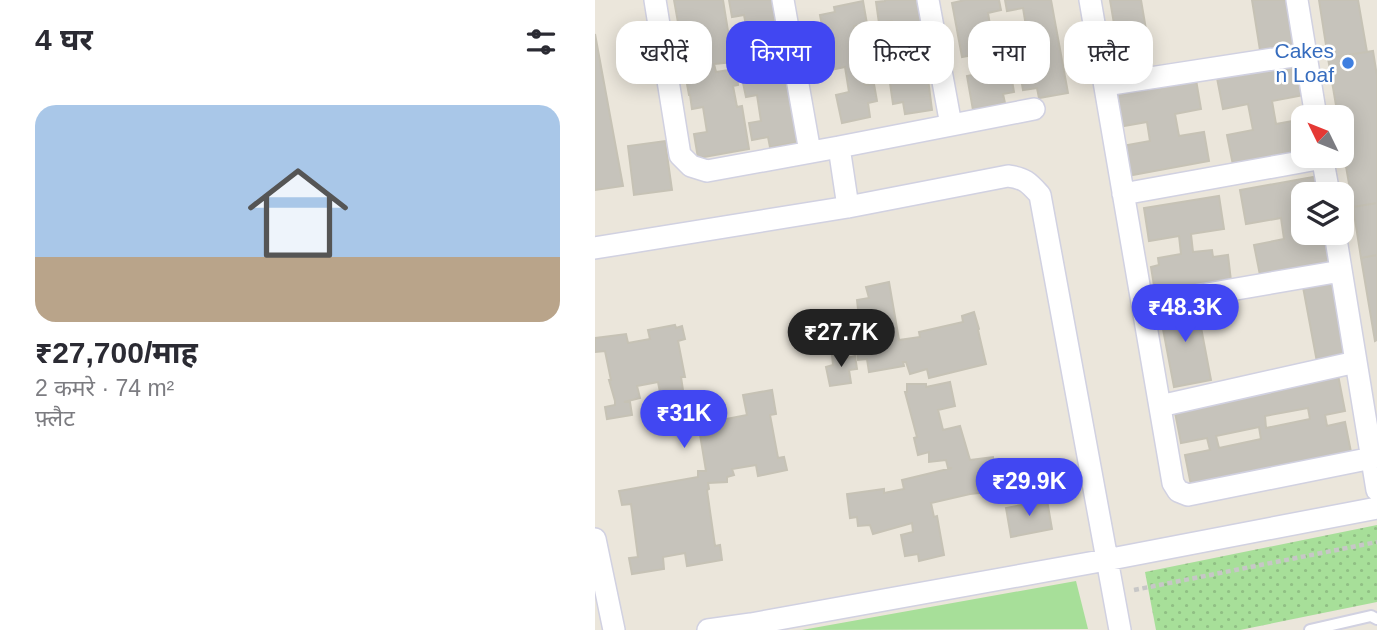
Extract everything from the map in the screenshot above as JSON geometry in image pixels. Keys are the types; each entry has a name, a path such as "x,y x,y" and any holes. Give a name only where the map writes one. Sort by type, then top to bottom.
{"street":[{"path":"656,0 680,155 691,166 707,171 1034,109"},
{"path":"783,0 810,152"},
{"path":"928,0 951,125"},
{"path":"1090,0 1173,483 1178,491 1188,495 1372,458"},
{"path":"1297,0 1314,105"},
{"path":"1105,85 1305,54"},
{"path":"839,147 848,208"},
{"path":"1123,194 1291,163"},
{"path":"595,248 848,208 1008,176 1020,177 1029,183 1039,195 1120,630"},
{"path":"1337,245 1377,490"},
{"path":"1143,305 1341,271"},
{"path":"1160,405 1356,362"},
{"path":"708,630 751,627 1377,509"},
{"path":"595,539 614,630"}],"lane":[{"path":"1310,630 1371,616 1377,619"}],"path":[{"path":"1113,594 1377,542"}],"green space":[{"path":"1377,525 1377,602 1240,630 1156,630 1145,572"},
{"path":"1076,581 1088,629 802,630"}],"building":[{"path":"674,0 723,0 726,21 726,63 714,64 716,72 726,70 726,84 738,84 733,86 737,107 742,106 749,149 698,158 694,134 707,132 703,107 692,109 687,84 712,84 712,21 678,21"},
{"path":"729,0 775,0 778,21 745,21 744,15 732,17"},
{"path":"918,0 921,21 879,21 876,2"},
{"path":"965,0 999,0 1001,10 988,13 989,21 968,21 968,56 962,57 952,3"},
{"path":"1005,0 1051,0 1064,84 1066,84 1068,93 1039,98 1037,88 1023,90 1022,84 1050,84 1050,21 1025,21 1023,8 1007,11"},
{"path":"1110,0 1141,0 1145,21 1114,21"},
{"path":"1252,0 1289,0 1296,44 1260,50"},
{"path":"1319,0 1358,0 1367,52 1328,58"},
{"path":"863,1 866,21 849,21 849,84 874,84 877,101 868,103 870,117 842,123 836,95 849,92 845,67 835,69 835,21 821,21 820,15 835,12 834,7"},
{"path":"595,34 623,186 595,190"},
{"path":"1373,51 1377,76 1377,203 1354,207 1354,182 1349,182 1346,168 1355,168 1355,105 1336,105 1328,58"},
{"path":"1298,63 1304,95 1272,101 1276,124 1291,121 1291,159 1234,170 1227,135 1253,130 1248,104 1223,109 1217,78"},
{"path":"1195,74 1201,109 1175,114 1179,136 1204,132 1209,161 1127,176 1122,146 1150,141 1147,122 1118,127 1112,89 1153,84 1153,82"},
{"path":"743,84 789,84 798,142 770,147 768,137 752,140 749,123 761,121 757,95 746,97"},
{"path":"890,84 929,84 932,110 905,114 903,102 893,104"},
{"path":"968,84 1013,84 1014,92 1003,94 1005,103 973,110"},
{"path":"665,141 672,190 634,195 628,146"},
{"path":"1319,176 1320,182 1291,182 1291,245 1328,245 1331,262 1260,275 1254,245 1284,239 1281,218 1246,224 1240,190"},
{"path":"1219,196 1224,229 1191,234 1193,252 1212,250 1213,257 1228,255 1231,281 1155,292 1151,267 1159,265 1158,258 1181,254 1179,236 1149,241 1144,208"},
{"path":"1377,203 1377,255 1361,258 1354,207"},
{"path":"1377,255 1377,340 1375,341 1361,258"},
{"path":"1335,280 1349,356 1317,362 1303,287"},
{"path":"889,282 899,340 920,337 919,332 963,322 962,316 974,312 986,364 929,378 927,369 910,374 906,362 903,362 904,366 869,372 867,359 858,360 856,342 851,342 848,320 859,318 857,300 869,298 866,287"},
{"path":"1196,301 1211,380 1174,387 1159,308"},
{"path":"675,325 676,328 682,326 685,339 678,341 685,377 681,377 684,397 692,395 696,403 713,401 716,421 747,415 743,395 772,390 776,414 770,415 778,458 784,457 787,470 758,476 756,465 732,469 734,475 727,477 727,482 708,483 715,546 720,545 722,560 687,566 685,553 663,557 664,569 632,574 629,558 638,557 631,504 622,505 619,491 698,477 698,471 706,471 697,416 687,418 686,408 664,412 658,382 637,386 640,398 624,402 630,402 632,415 607,419 605,407 615,405 615,401 605,351 595,352 595,338 626,334 628,343 650,339 648,330"},
{"path":"846,353 847,358 855,356 857,369 849,370 851,383 830,386 826,367 833,365 832,355"},
{"path":"1338,375 1345,411 1325,415 1327,426 1345,422 1352,457 1192,490 1185,455 1210,450 1207,438 1181,443 1174,407","holes":["1308,408 1310,419 1266,428 1265,416","1259,427 1261,439 1219,448 1216,436"]},
{"path":"950,382 955,406 938,410 943,430 960,426 970,460 993,457 994,466 1002,465 1006,490 970,494 931,503 934,517 937,516 944,555 919,561 918,554 905,556 901,535 913,532 912,523 873,534 870,525 858,526 857,517 850,518 847,494 884,489 884,493 904,489 902,480 952,468 948,468 946,460 929,462 929,452 918,455 914,438 917,437 905,392 907,384 926,384 926,387"},
{"path":"1047,500 1052,529 1011,537 1006,508"}],"place":[{"name":"Cakes n Loaf","path":"1348,63"}]}
